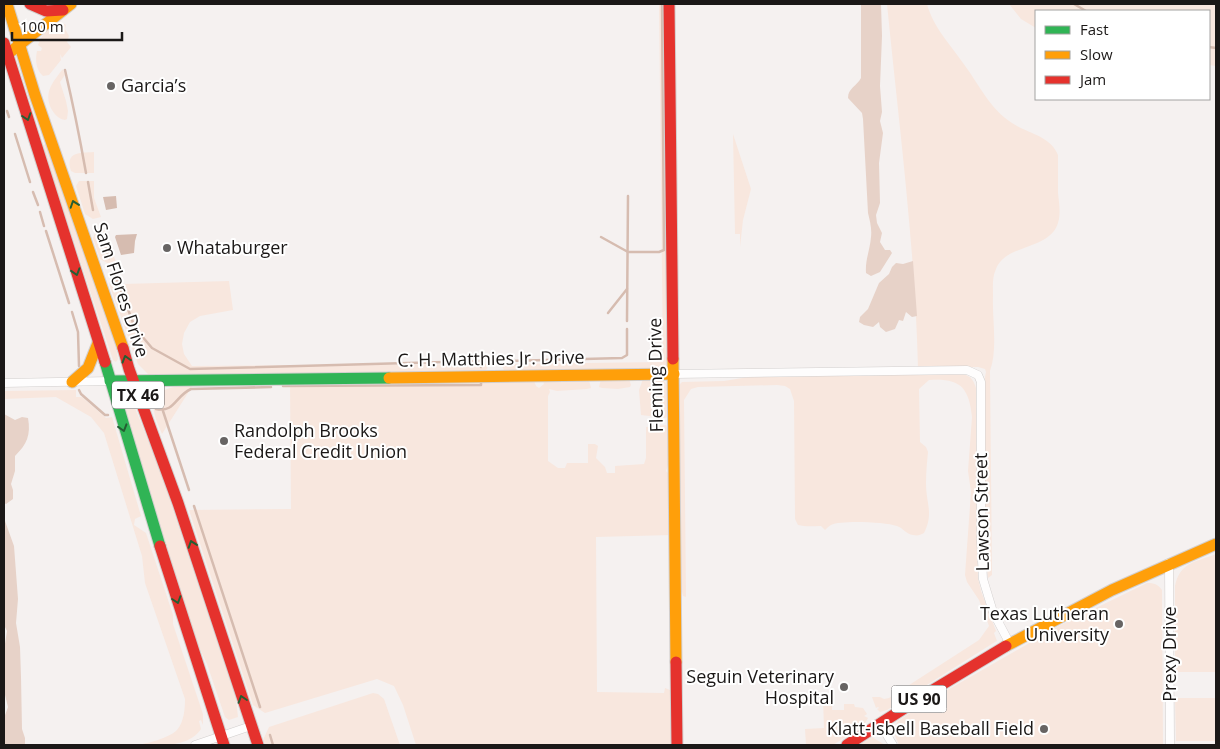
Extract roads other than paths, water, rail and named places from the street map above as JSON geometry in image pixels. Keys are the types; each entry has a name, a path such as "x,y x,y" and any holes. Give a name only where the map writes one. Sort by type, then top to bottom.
{"main road":[{"name":"TX 46","path":"7,4 20,44"},
{"path":"30,4 46,11 67,7"},
{"name":"Fleming Drive","path":"668,4 674,374 677,745"},
{"path":"5,51 20,44 67,7"},
{"name":"Sam Flores Drive","path":"20,44 133,381 150,430 169,475 258,745"},
{"name":"Sam Flores Drive","path":"5,51 222,741"},
{"path":"4,79 18,90"},
{"path":"72,382 88,368 98,343"},
{"name":"C. H. Matthies Jr. Drive","path":"110,381 674,374"},
{"name":"US 90","path":"847,745 948,680 1074,608 1170,563 1216,544"}],"street":[{"name":"C. H. Matthies Jr. Drive","path":"674,374 967,370 978,375"},
{"name":"Lawson Street","path":"978,375 981,382 981,542 983,579 993,612 1010,644"},
{"name":"C. H. Matthies Jr. Drive","path":"4,383 110,381"},
{"name":"Prexy Drive","path":"1170,563 1170,745"},
{"path":"880,724 893,745"},
{"path":"195,745 222,741 251,726"}],"waterway":[{"path":"601,237 628,252 659,252 664,250 662,4"},
{"path":"1074,4 1084,10"},
{"path":"1210,47 1216,48"},
{"path":"65,70 86,173"},
{"path":"7,111 9,117"},
{"path":"15,134 30,182"},
{"path":"88,182 93,210"},
{"path":"33,192 38,205"},
{"path":"627,321 628,196"},
{"path":"40,212 44,226"},
{"path":"100,229 109,258"},
{"path":"46,231 69,303"},
{"path":"116,277 135,328 152,348 190,369 481,361 481,367"},
{"path":"608,313 627,289"},
{"path":"72,312 78,332 79,366"},
{"path":"508,361 622,358 627,355 627,329"},
{"path":"283,386 481,385 481,383"},
{"path":"156,409 167,409 191,389 271,387"},
{"path":"79,390 105,415 108,415"},
{"path":"163,411 189,490"},
{"path":"194,506 260,707"},
{"path":"270,735 273,745"}],"place":[{"name":"Garcia’s","path":"111,86"},
{"name":"Whataburger","path":"167,248"},
{"name":"Randolph Brooks Federal Credit Union","path":"224,441"},
{"name":"Texas Lutheran University","path":"1119,624"},
{"name":"Seguin Veterinary Hospital","path":"844,687"},
{"name":"Klatt-Isbell Baseball Field","path":"1044,729"}]}
